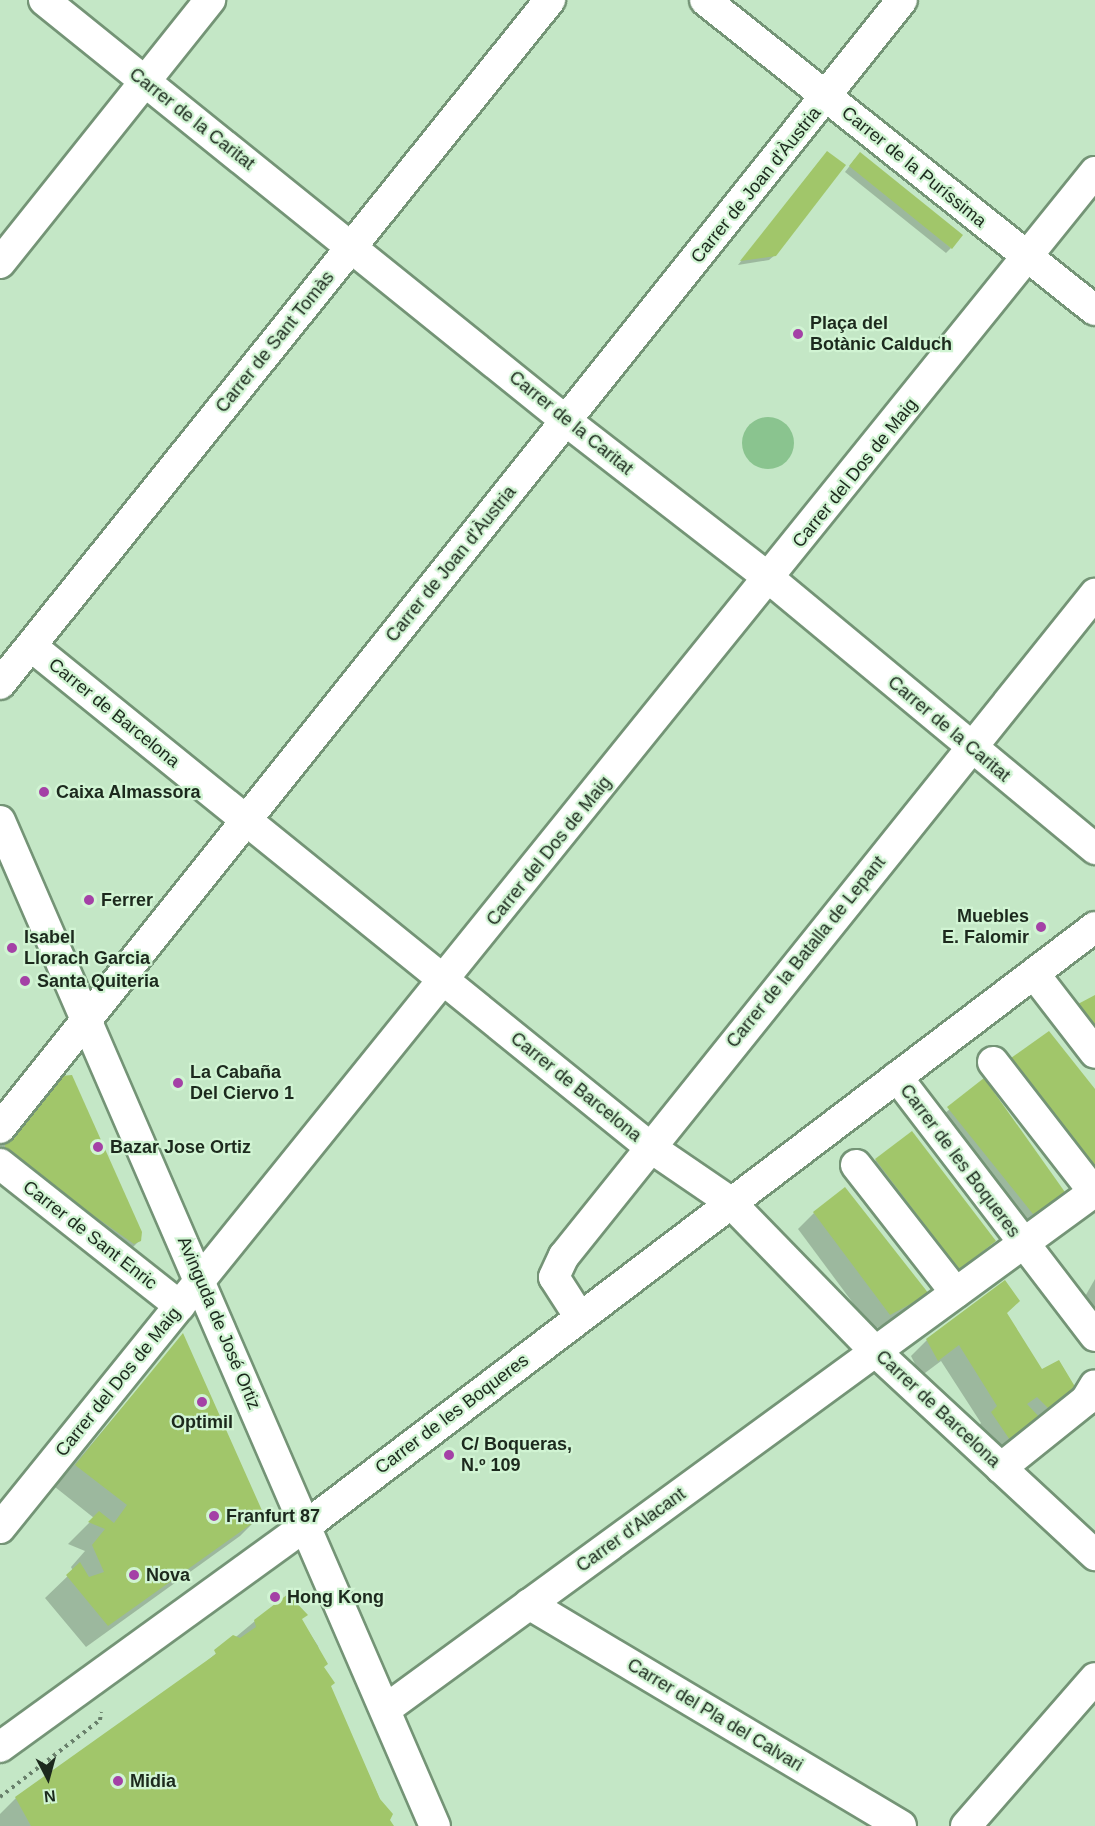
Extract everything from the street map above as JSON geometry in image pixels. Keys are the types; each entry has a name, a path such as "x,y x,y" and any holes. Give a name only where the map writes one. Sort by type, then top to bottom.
{"street":[{"name":"Carrer de la Caritat","path":"44,0 565,420 770,579 1095,849"},
{"path":"0,263 210,0"},
{"name":"Carrer de Sant Tomàs","path":"0,684 550,0"},
{"name":"Carrer de la Puríssima","path":"705,0 1095,310"},
{"name":"Carrer de Joan d'Àustria","path":"0,1128 565,420 827,98 902,0"},
{"name":"Carrer del Dos de Maig","path":"0,1528 770,579 1095,172"},
{"name":"Carrer de la Batalla de Lepant","path":"579,1316 557,1286 556,1268 650,1147 1095,594"},
{"name":"Carrer de Barcelona","path":"31,646 650,1147 729,1201 876,1352 1095,1555"},
{"name":"Avinguda de José Ortiz","path":"0,821 201,1280 435,1826"},
{"name":"Carrer de les Boqueres","path":"1,1748 307,1525 729,1201 1035,975 1095,927"},
{"path":"1035,975 1095,1053"},
{"name":"Carrer de les Boqueres","path":"876,1352 1095,1191 993,1062"},
{"name":"Carrer de les Boqueres","path":"897,1077 1095,1336"},
{"name":"Carrer de Sant Enric","path":"0,1164 180,1306"},
{"path":"856,1165 956,1293"},
{"name":"Carrer d'Alacant","path":"386,1709 876,1352"},
{"path":"1001,1468 1086,1400 1095,1385"},
{"name":"Carrer del Pla del Calvari","path":"529,1604 901,1826"},
{"path":"966,1826 1095,1678"}],"green space":[{"path":"763,417 773,417 783,421 790,428 794,443 790,458 783,465 773,469 763,469 753,465 746,458 742,448 742,438 746,428 753,421"}],"building":[{"path":"827,151 846,165 776,256 740,261"},
{"path":"860,152 963,235 952,249 849,166"},
{"path":"1095,995 1095,1026 1078,1004"},
{"path":"1049,1031 1095,1089 1095,1167 1011,1058"},
{"path":"72,1075 142,1232 141,1241 134,1244 5,1153 5,1141 60,1076"},
{"path":"984,1078 1067,1195 1033,1214 947,1107"},
{"path":"912,1131 996,1241 959,1270 875,1159"},
{"path":"845,1187 929,1294 890,1315 813,1212"},
{"path":"1005,1280 1020,1301 1007,1313 1042,1369 1059,1360 1077,1390 1052,1412 1037,1397 1027,1404 1042,1420 1012,1443 991,1412 997,1406 959,1345 938,1361 926,1339"},
{"path":"183,1333 264,1515 108,1626 66,1575 80,1562 89,1577 104,1572 92,1545 105,1529 88,1522 99,1511 114,1523 127,1505 75,1465"},
{"path":"288,1594 308,1615 302,1619 328,1664 324,1667 335,1683 331,1686 380,1799 393,1814 390,1820 394,1826 31,1826 15,1797 216,1654 214,1650 233,1635 240,1638 256,1627 254,1620"}],"place":[{"name":"Plaça del Botànic Calduch","path":"798,334"},
{"name":"Caixa Almassora","path":"44,792"},
{"name":"Ferrer","path":"89,900"},
{"name":"Muebles E. Falomir","path":"1041,927"},
{"name":"Isabel Llorach Garcia","path":"12,948"},
{"name":"Santa Quiteria","path":"25,981"},
{"name":"La Cabaña Del Ciervo 1","path":"178,1083"},
{"name":"Bazar Jose Ortiz","path":"98,1147"},
{"name":"Optimil","path":"202,1402"},
{"name":"C/ Boqueras, N.º 109","path":"449,1455"},
{"name":"Franfurt 87","path":"214,1516"},
{"name":"Nova","path":"134,1575"},
{"name":"Hong Kong","path":"275,1597"},
{"name":"Midia","path":"118,1781"}]}
